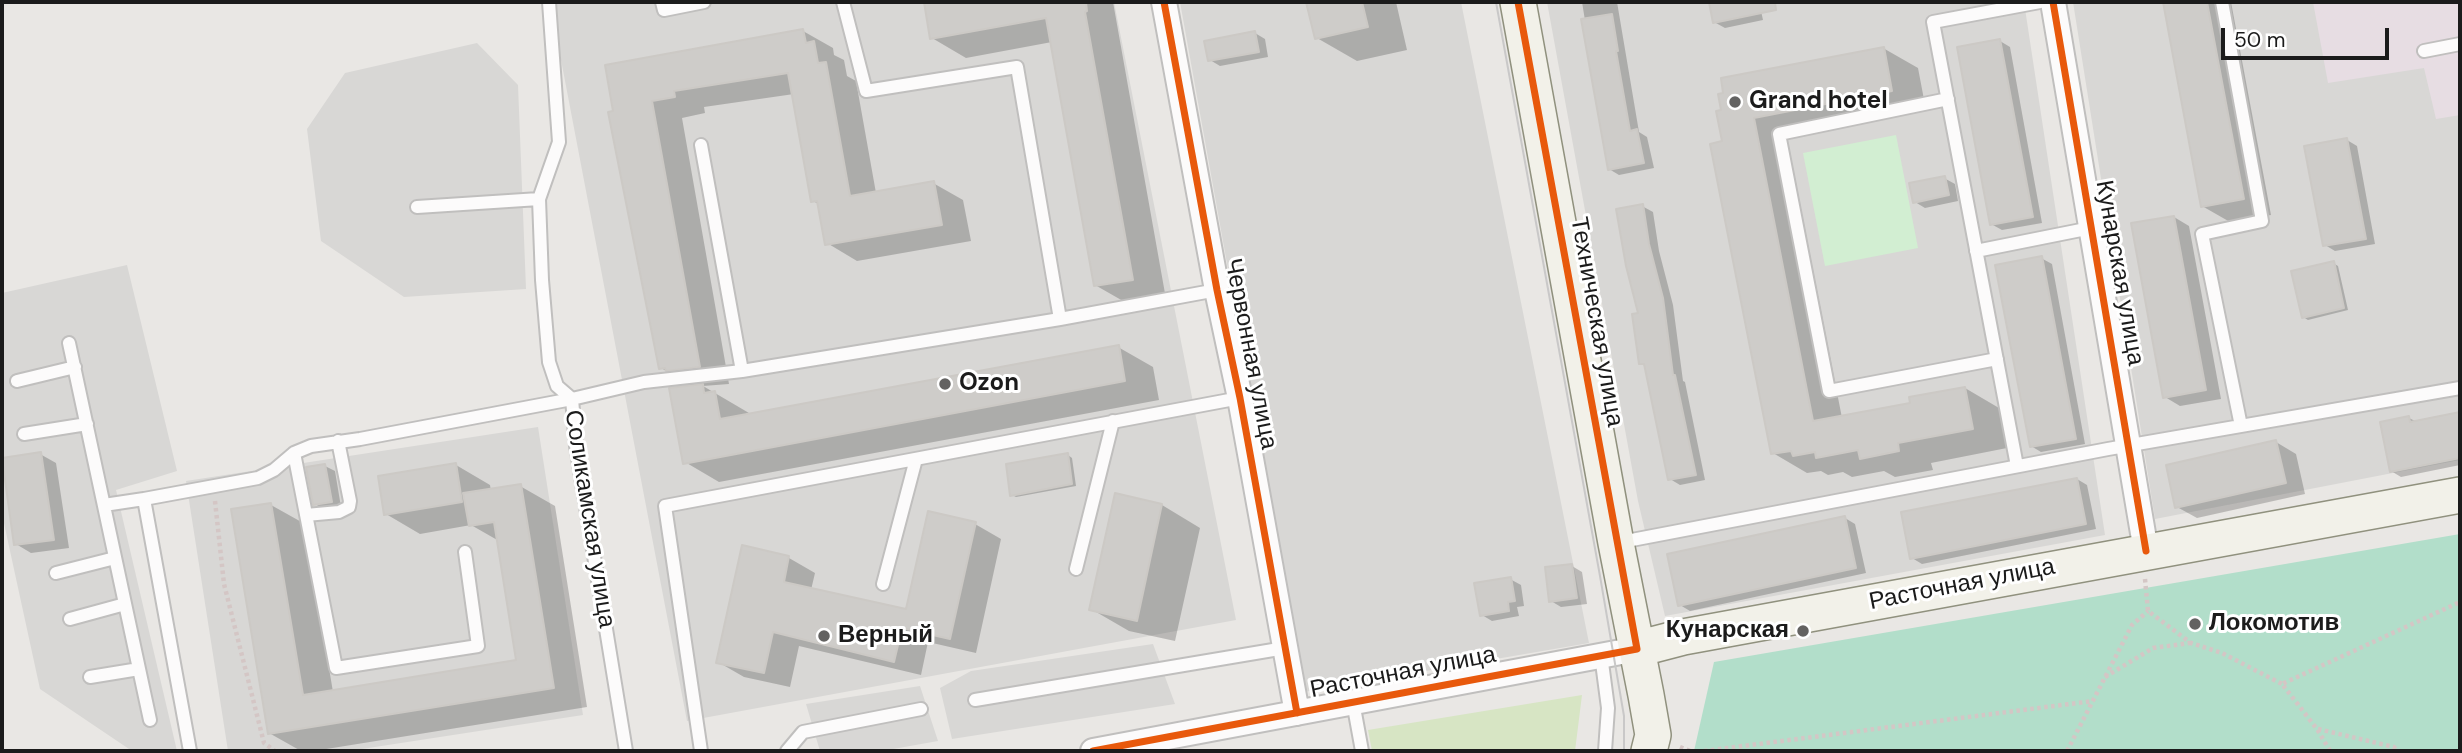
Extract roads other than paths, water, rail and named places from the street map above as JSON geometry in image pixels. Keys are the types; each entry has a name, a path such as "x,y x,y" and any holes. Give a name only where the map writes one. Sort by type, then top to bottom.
{"main road":[{"name":"Техническая улица","path":"1518,2 1653,735 1664,749"},
{"name":"Расточная улица","path":"1637,649 1697,635 2460,495"}],"street":[{"name":"Червонная улица","path":"1164,2 1297,713"},
{"name":"Кунарская улица","path":"2053,2 2146,551"},
{"name":"Расточная улица","path":"1093,751 1637,649"}],"lane":[{"name":"Соликамская улица","path":"548,2 559,142 539,199 549,362 558,386 572,399 576,446 626,751"},
{"path":"662,2 664,10 704,2"},
{"path":"843,2 866,91 1017,67 1060,318"},
{"path":"2017,466 1933,22 2040,2"},
{"path":"2222,2 2262,221 2202,234 2241,426"},
{"path":"2424,51 2460,44"},
{"path":"1948,99 1779,134 1829,391 1997,359"},
{"path":"701,145 742,371"},
{"path":"417,207 539,199"},
{"path":"1976,251 2091,228"},
{"path":"104,505 258,478 274,470 294,453 311,446 572,399 644,382 742,371 1217,290"},
{"path":"69,343 150,720"},
{"path":"17,381 75,367"},
{"path":"1616,543 2017,466 2460,388"},
{"path":"701,751 665,506 1240,398"},
{"path":"1076,569 1113,421"},
{"path":"24,434 87,424"},
{"path":"306,515 339,512 349,508 350,500 338,442"},
{"path":"294,453 335,668 478,646 465,552"},
{"path":"883,584 916,458"},
{"path":"144,499 190,751"},
{"path":"55,573 115,558"},
{"path":"70,619 125,604"},
{"path":"975,700 1285,648"},
{"path":"1601,655 1608,708 1605,751"},
{"path":"90,677 139,669"},
{"path":"1353,702 1362,751"},
{"path":"787,751 803,732 921,709"}],"tram line":[{"path":"1496,2 1624,716 1624,751"}],"place":[{"name":"Grand hotel","path":"1735,102"},
{"name":"Ozon","path":"945,384"},
{"name":"Локомотив","path":"2195,624"},
{"name":"Кунарская","path":"1803,631"},
{"name":"Верный","path":"824,636"}]}
